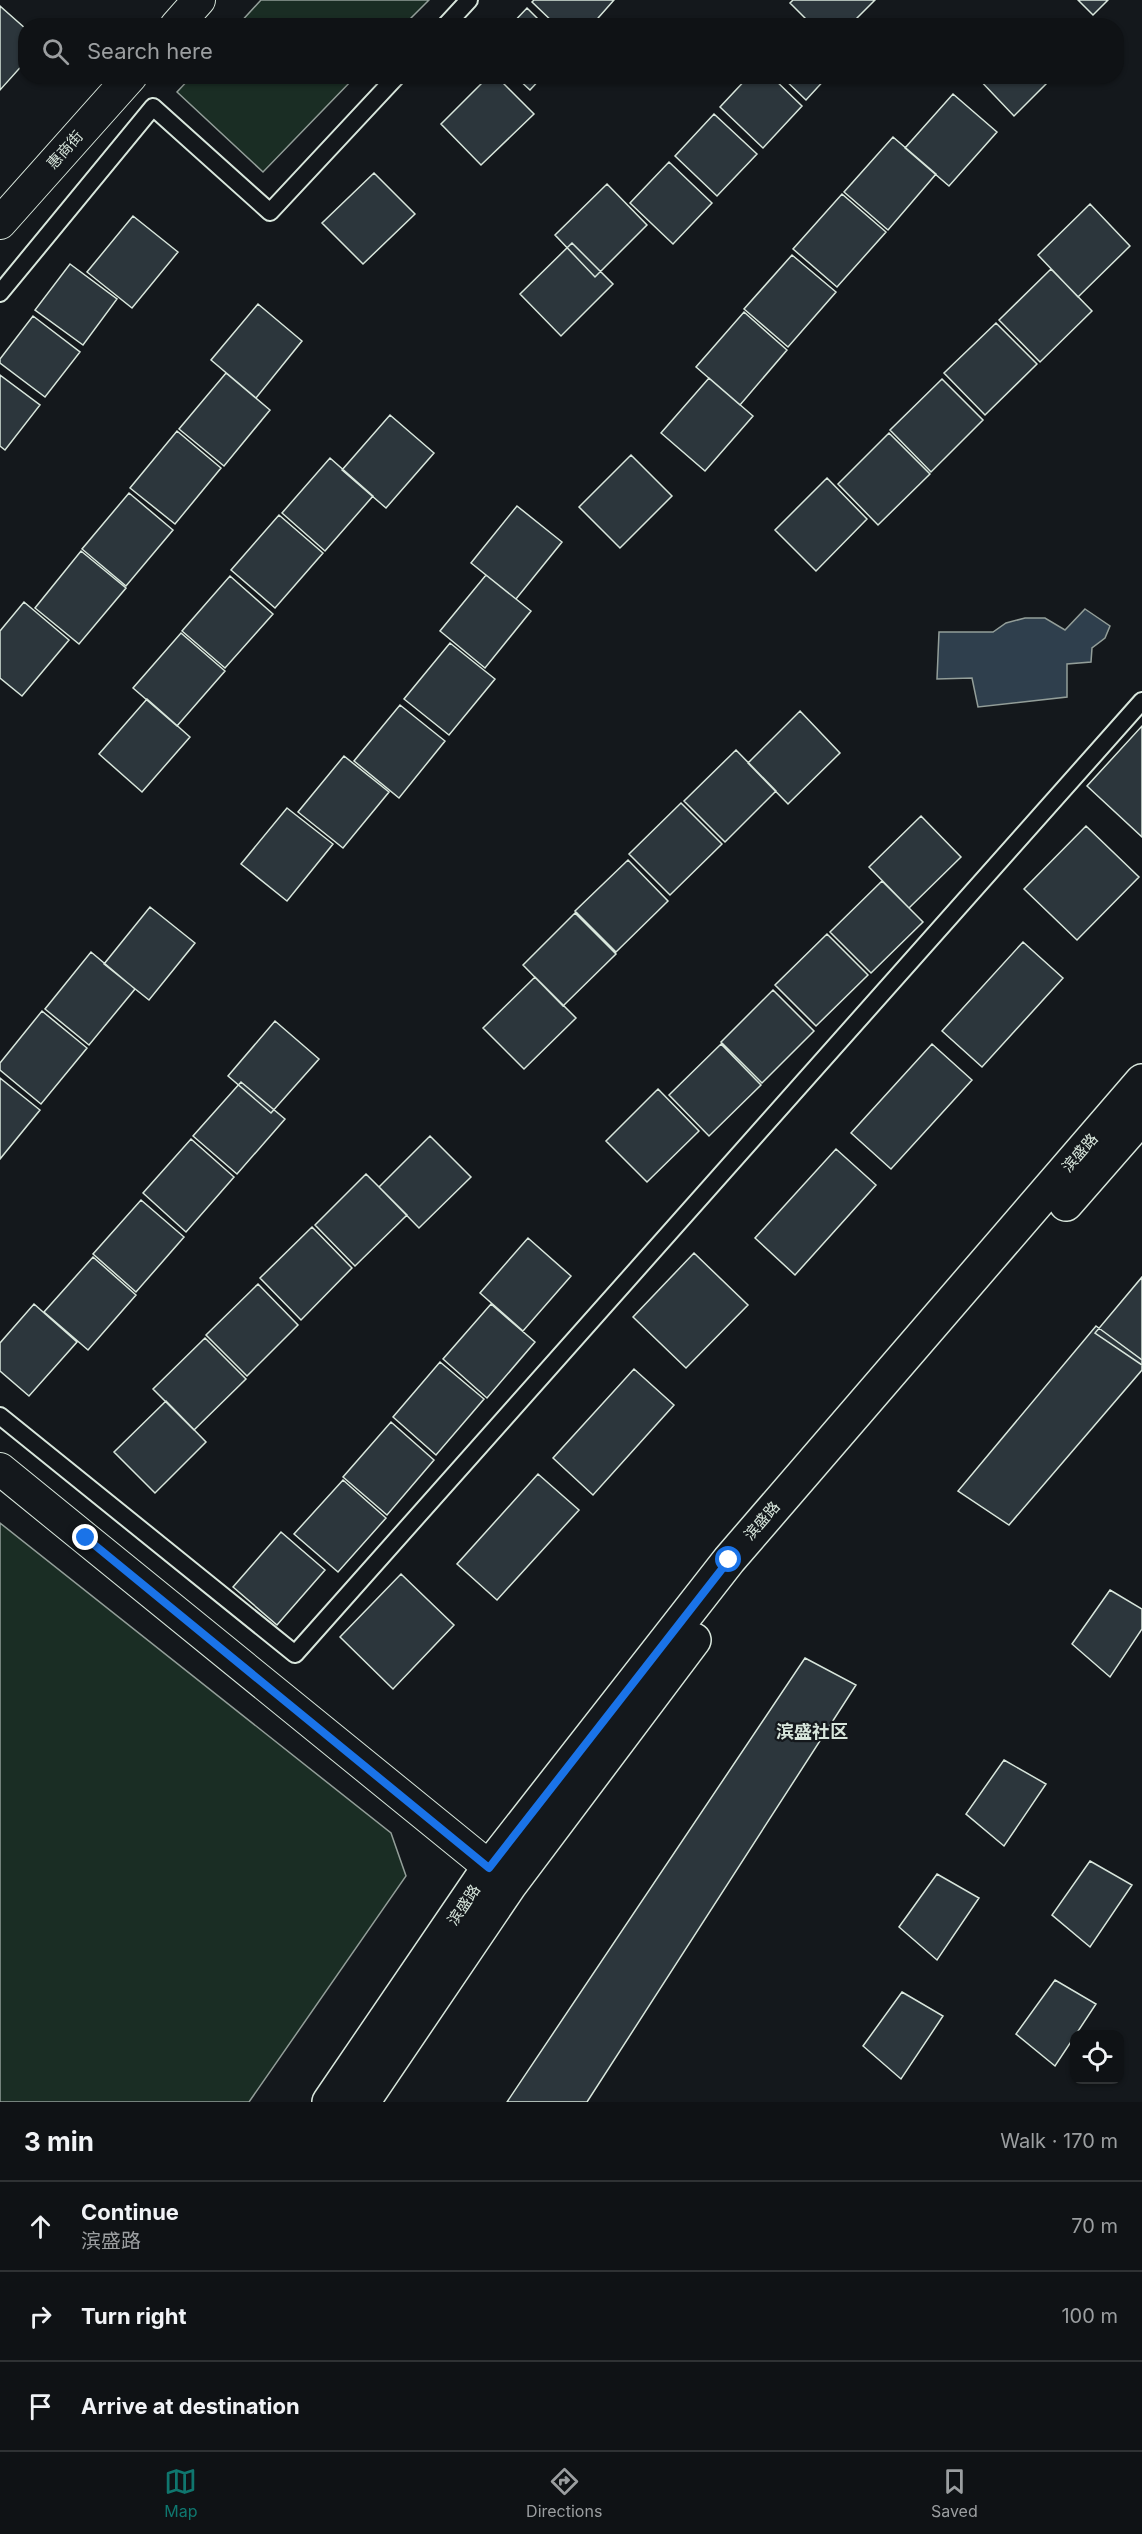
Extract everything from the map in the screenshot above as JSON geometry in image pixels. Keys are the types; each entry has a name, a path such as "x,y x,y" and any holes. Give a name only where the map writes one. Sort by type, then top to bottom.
{"main road":[{"name":"滨盛路","path":"329,2102 500,1876 729,1560 1142,1081"},
{"name":"滨盛路","path":"363,2102 500,1876 742,1577 1142,1117"}],"street":[{"path":"183,18 199,0"},
{"name":"惠商街","path":"0,223 124,84"},
{"path":"0,1469 500,1876"}],"lane":[{"path":"452,18 469,0"},
{"path":"0,293 153,107 270,212 390,84"},
{"path":"0,1416 295,1654 1142,701"}],"green space":[{"path":"261,0 429,0 411,18 244,18"},
{"path":"184,84 348,84 263,172 177,92"},
{"path":"0,1523 391,1833 406,1876 249,2102 0,2102"}],"water":[{"path":"1085,609 1110,626 1105,638 1092,648 1091,662 1067,664 1067,697 978,707 972,678 937,679 939,632 993,632 1006,623 1025,618 1045,618 1065,630"}],"building":[{"path":"534,0 614,0 598,18 549,18 532,2"},
{"path":"793,0 875,0 857,18 805,18 790,3"},
{"path":"1078,0 1108,0 1093,15"},
{"path":"0,6 18,22 18,70 0,90"},
{"path":"527,8 537,18 518,18"},
{"path":"481,84 504,84 534,114 481,165 441,124"},
{"path":"524,84 536,84 530,90"},
{"path":"742,84 779,84 802,106 763,148 720,107"},
{"path":"789,84 821,84 806,100"},
{"path":"984,84 1046,84 1014,116"},
{"path":"953,94 997,132 949,186 905,148"},
{"path":"714,114 757,154 717,196 675,156"},
{"path":"893,137 936,174 888,230 844,192"},
{"path":"669,162 712,203 673,244 630,203"},
{"path":"374,173 415,214 363,264 322,223"},
{"path":"607,184 647,225 595,277 555,235"},
{"path":"842,194 886,232 837,287 793,249"},
{"path":"1090,204 1130,246 1078,297 1038,255"},
{"path":"133,216 178,252 132,308 87,272"},
{"path":"572,243 613,284 561,336 520,294"},
{"path":"792,255 836,292 788,347 744,309"},
{"path":"70,264 117,299 83,345 35,310"},
{"path":"1051,269 1092,311 1040,362 999,320"},
{"path":"258,304 302,341 256,398 211,360"},
{"path":"744,312 787,350 740,405 696,367"},
{"path":"33,316 80,352 45,397 0,363 0,359"},
{"path":"996,323 1037,364 985,415 944,373"},
{"path":"226,373 270,410 224,466 179,429"},
{"path":"0,375 40,405 5,450 0,446"},
{"path":"709,378 753,416 705,471 661,433"},
{"path":"942,379 983,420 931,472 890,430"},
{"path":"390,415 434,453 386,508 342,470"},
{"path":"177,431 221,468 175,524 130,488"},
{"path":"889,433 930,474 878,525 838,484"},
{"path":"631,455 672,496 620,548 579,507"},
{"path":"330,458 373,496 325,551 282,513"},
{"path":"827,478 867,519 816,571 775,530"},
{"path":"129,493 173,530 126,586 82,549"},
{"path":"517,506 562,542 516,599 471,563"},
{"path":"279,515 323,553 275,608 231,570"},
{"path":"81,551 126,588 79,644 35,608"},
{"path":"486,575 531,611 485,668 440,631"},
{"path":"230,576 273,614 225,668 182,631"},
{"path":"24,602 69,640 22,696 0,678 0,631"},
{"path":"181,633 225,671 177,726 133,688"},
{"path":"450,643 495,679 449,735 404,699"},
{"path":"147,699 190,737 142,792 99,754"},
{"path":"400,705 445,741 399,798 354,761"},
{"path":"800,711 840,753 788,804 748,763"},
{"path":"1142,726 1142,837 1087,786"},
{"path":"736,750 776,791 725,842 684,801"},
{"path":"344,756 389,792 343,848 298,812"},
{"path":"681,803 722,844 670,895 629,854"},
{"path":"287,808 333,844 287,901 241,864"},
{"path":"921,816 961,857 909,908 869,867"},
{"path":"1086,826 1139,877 1077,940 1024,889"},
{"path":"628,860 668,901 616,952 575,911"},
{"path":"882,881 923,922 871,973 830,932"},
{"path":"150,907 195,943 149,1000 104,964"},
{"path":"575,913 616,954 563,1006 523,965"},
{"path":"827,934 868,975 816,1026 775,985"},
{"path":"1023,942 1063,978 982,1067 942,1031"},
{"path":"91,952 135,989 89,1045 45,1009"},
{"path":"535,977 576,1018 524,1069 483,1028"},
{"path":"773,990 814,1031 762,1083 721,1042"},
{"path":"42,1011 87,1048 41,1104 0,1070 0,1063"},
{"path":"275,1021 319,1059 271,1113 228,1076"},
{"path":"721,1044 761,1085 709,1136 669,1095"},
{"path":"932,1044 972,1080 891,1169 851,1133"},
{"path":"0,1078 40,1110 0,1159"},
{"path":"241,1082 285,1119 237,1174 193,1136"},
{"path":"658,1089 699,1131 647,1182 606,1141"},
{"path":"430,1136 471,1177 419,1228 379,1187"},
{"path":"191,1139 234,1177 186,1232 143,1193"},
{"path":"836,1149 876,1185 795,1275 755,1238"},
{"path":"366,1174 407,1215 355,1266 315,1225"},
{"path":"141,1200 184,1237 136,1292 93,1254"},
{"path":"312,1227 352,1268 301,1320 260,1278"},
{"path":"528,1238 571,1276 523,1331 480,1293"},
{"path":"694,1253 748,1305 686,1368 633,1317"},
{"path":"93,1257 136,1295 88,1350 44,1312"},
{"path":"1142,1277 1142,1365 1095,1333"},
{"path":"258,1284 298,1325 247,1376 206,1335"},
{"path":"34,1304 77,1342 29,1396 0,1371 0,1343"},
{"path":"491,1304 535,1342 487,1398 443,1359"},
{"path":"1096,1326 1142,1360 1142,1370 1009,1525 958,1491"},
{"path":"205,1338 246,1379 194,1430 153,1389"},
{"path":"440,1362 484,1399 436,1455 393,1417"},
{"path":"634,1369 674,1405 593,1495 553,1458"},
{"path":"166,1401 206,1442 155,1493 114,1452"},
{"path":"391,1422 434,1460 387,1515 343,1477"},
{"path":"538,1474 579,1510 497,1600 457,1564"},
{"path":"343,1480 386,1518 338,1572 294,1534"},
{"path":"281,1532 325,1570 277,1625 233,1587"},
{"path":"401,1574 454,1625 393,1689 340,1637"},
{"path":"1110,1590 1142,1609 1142,1629 1110,1677 1072,1644"},
{"path":"805,1658 856,1685 587,2102 507,2102"},
{"path":"1004,1760 1046,1784 1004,1846 966,1814"},
{"path":"1090,1861 1132,1885 1090,1947 1052,1915"},
{"path":"937,1874 979,1898 937,1960 899,1927"},
{"path":"1055,1980 1096,2004 1079,2030 1070,2030 1070,2043 1055,2066 1016,2034"},
{"path":"902,1992 943,2016 901,2079 863,2046"}],"district":[{"name":"滨盛社区","path":"812,1732"}],"route":[{"path":"86,1538 489,1868 729,1560"}]}
